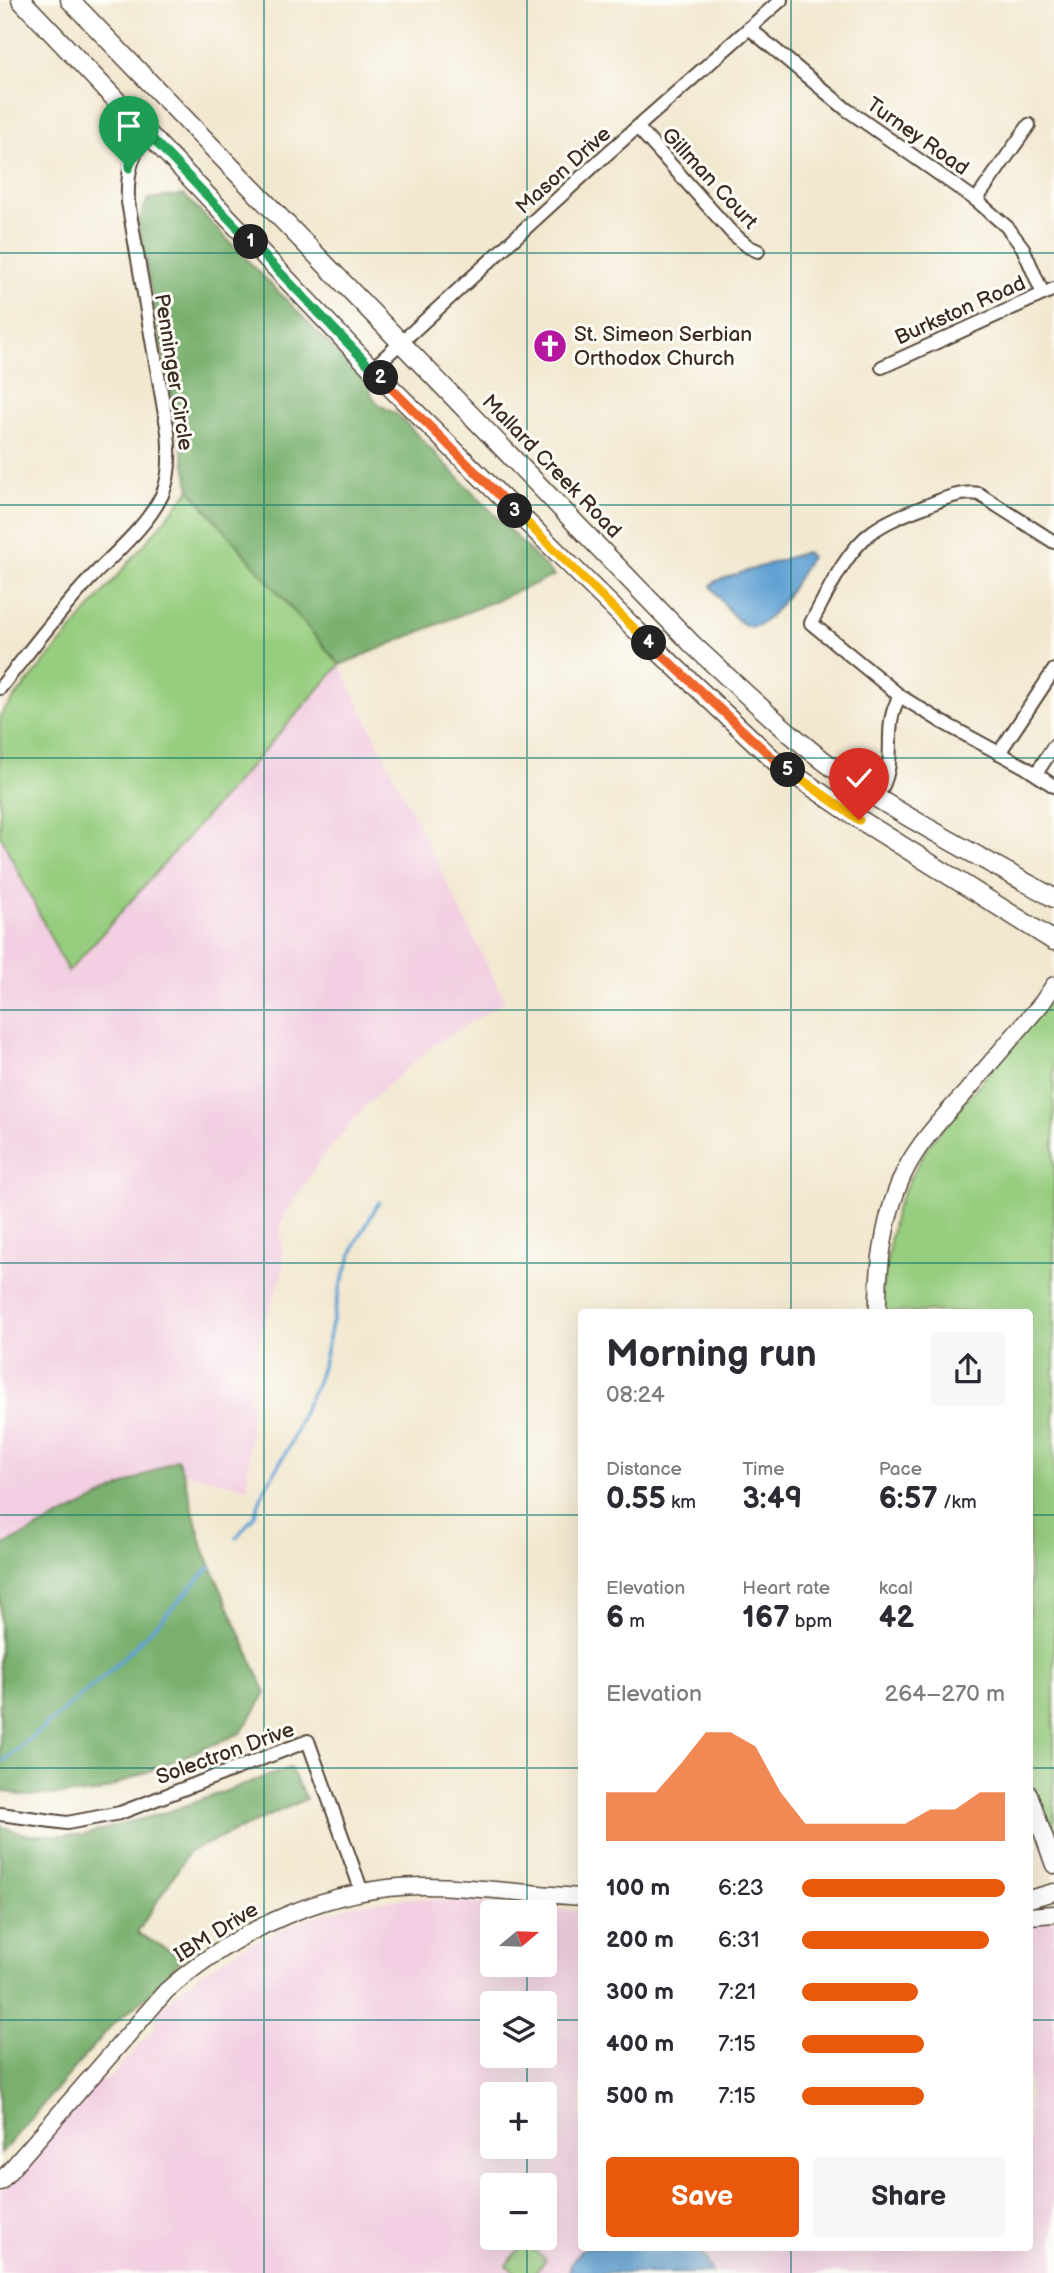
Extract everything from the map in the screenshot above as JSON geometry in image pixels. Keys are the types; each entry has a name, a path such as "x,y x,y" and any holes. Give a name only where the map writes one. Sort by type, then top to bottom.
{"main road":[{"path":"21,0 372,369 637,631 777,762 859,820 1054,941"},
{"name":"Mallard Creek Road","path":"69,0 693,645 772,717 876,798 1054,898"}],"street":[{"name":"Mason Drive","path":"372,369 781,0"},
{"name":"Turney Road","path":"749,28 846,109 976,200 1007,227 1018,240 1049,292"},
{"path":"976,200 1029,125"},
{"name":"Gillman Court","path":"638,128 732,233 758,251"},
{"name":"Penninger Circle","path":"0,688 78,592 149,515 167,482 170,450 168,432 128,202 129,168 133,155 148,134"},
{"name":"Burkston Road","path":"882,367 1049,292"},
{"path":"1054,542 978,494 967,492 902,515 869,534 856,547 811,623 900,695 1054,786"},
{"path":"999,753 1054,670"},
{"path":"876,798 887,778 890,764 891,714 900,695"},
{"path":"1036,774 1054,746"},
{"path":"878,1309 877,1283 885,1236 897,1190 912,1158 946,1114 1042,1003 1054,985"},
{"name":"Solectron Drive","path":"0,1814 67,1823 120,1813 309,1741 362,1892"},
{"path":"1033,1805 1054,1865"},
{"name":"IBM Drive","path":"0,2182 107,2061 146,2012 180,1978 248,1932 284,1916 362,1892 427,1886 578,1898"},
{"path":"1033,1898 1054,1892"},
{"path":"1033,1916 1054,1914"}],"shaded area":[{"path":"340,665 505,1001 432,1046 372,1099 322,1157 281,1222 283,1272 260,1335 251,1382 248,1488 183,1472 0,1563 0,835 68,971"},
{"path":"412,1898 480,1903 480,1978 556,1978 557,1909 578,1911 578,2251 1033,2251 1033,1921 1054,1919 1054,2273 0,2273 0,2192 93,2085 111,2076 156,2027 154,2015 199,1975 241,1948 296,1923 353,1905"}],"green space":[{"path":"184,195 370,386 376,401 398,415 554,576 340,665 190,490 138,223 148,199"},
{"path":"190,490 340,665 68,972 0,835 0,715"},
{"path":"1054,993 1054,1847 1033,1786 1033,1309 881,1309 895,1211 929,1145"},
{"path":"177,1459 183,1472 203,1548 266,1693 241,1733 96,1793 24,1796 0,1790 0,1547"},
{"path":"290,1768 306,1799 189,1852 137,1933 178,1955 181,1960 149,1994 112,2025 0,2154 0,1826 29,1835 83,1835 170,1811"},
{"path":"519,2250 534,2250 546,2260 535,2273 516,2273 506,2265"}],"water":[{"path":"806,552 811,557 792,588 775,611 757,626 748,626 738,620 711,586 716,581"},
{"path":"581,2251 699,2251 712,2273 569,2273 572,2261"}],"waterway":[{"path":"236,1538 254,1516 265,1488 289,1447 317,1382 341,1284 356,1243 379,1202"},
{"path":"0,1764 109,1672 210,1567"}],"place":[{"name":"St. Simeon Serbian Orthodox Church","path":"550,346"}],"route":[{"path":"129,168 140,142 148,134 372,369 637,631 777,762 859,820"}]}
